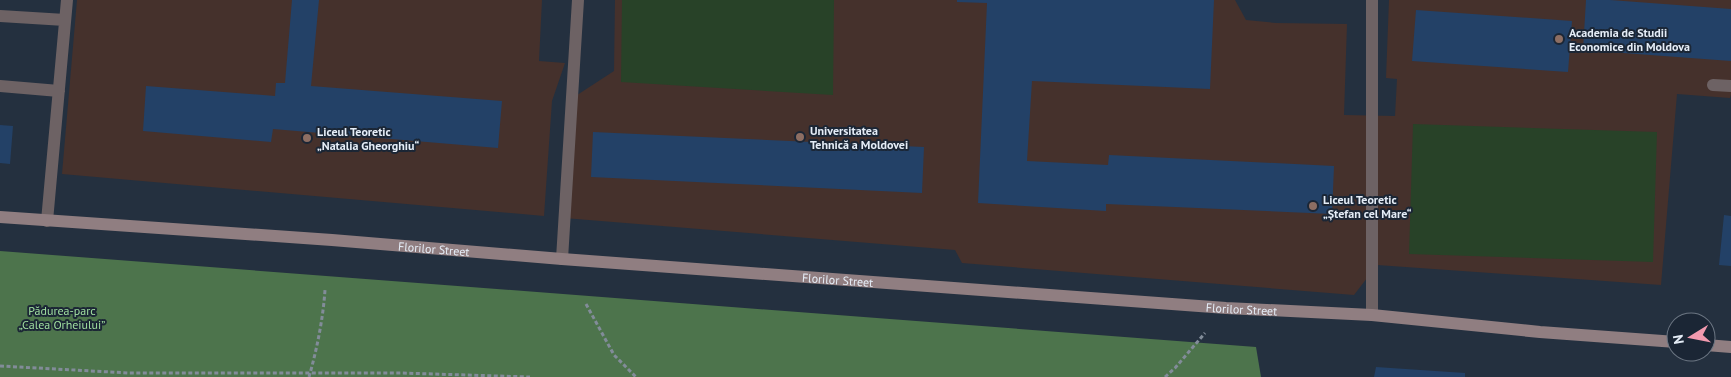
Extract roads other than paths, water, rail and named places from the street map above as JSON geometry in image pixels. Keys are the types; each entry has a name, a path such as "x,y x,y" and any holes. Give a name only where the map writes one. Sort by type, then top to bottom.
{"main road":[{"name":"Florilor Street","path":"0,217 332,240 562,259 1226,308 1372,315 1540,332 1666,341"},
{"path":"1716,346 1731,347"}],"lane":[{"path":"47,221 67,0"},
{"path":"562,259 578,0"},
{"path":"1372,0 1372,315"},
{"path":"0,16 65,20"},
{"path":"1713,85 1731,86"},
{"path":"0,86 59,91"}],"place":[{"name":"Academia de Studii Economice din Moldova","path":"1559,39"},
{"name":"Universitatea Tehnică a Moldovei","path":"800,137"},
{"name":"Liceul Teoretic „Natalia Gheorghiu“","path":"307,138"},
{"name":"Liceul Teoretic „Ștefan cel Mare“","path":"1313,206"}],"park label":[{"name":"Pădurea-parc „Calea Orheiului”","path":"62,317"}]}
